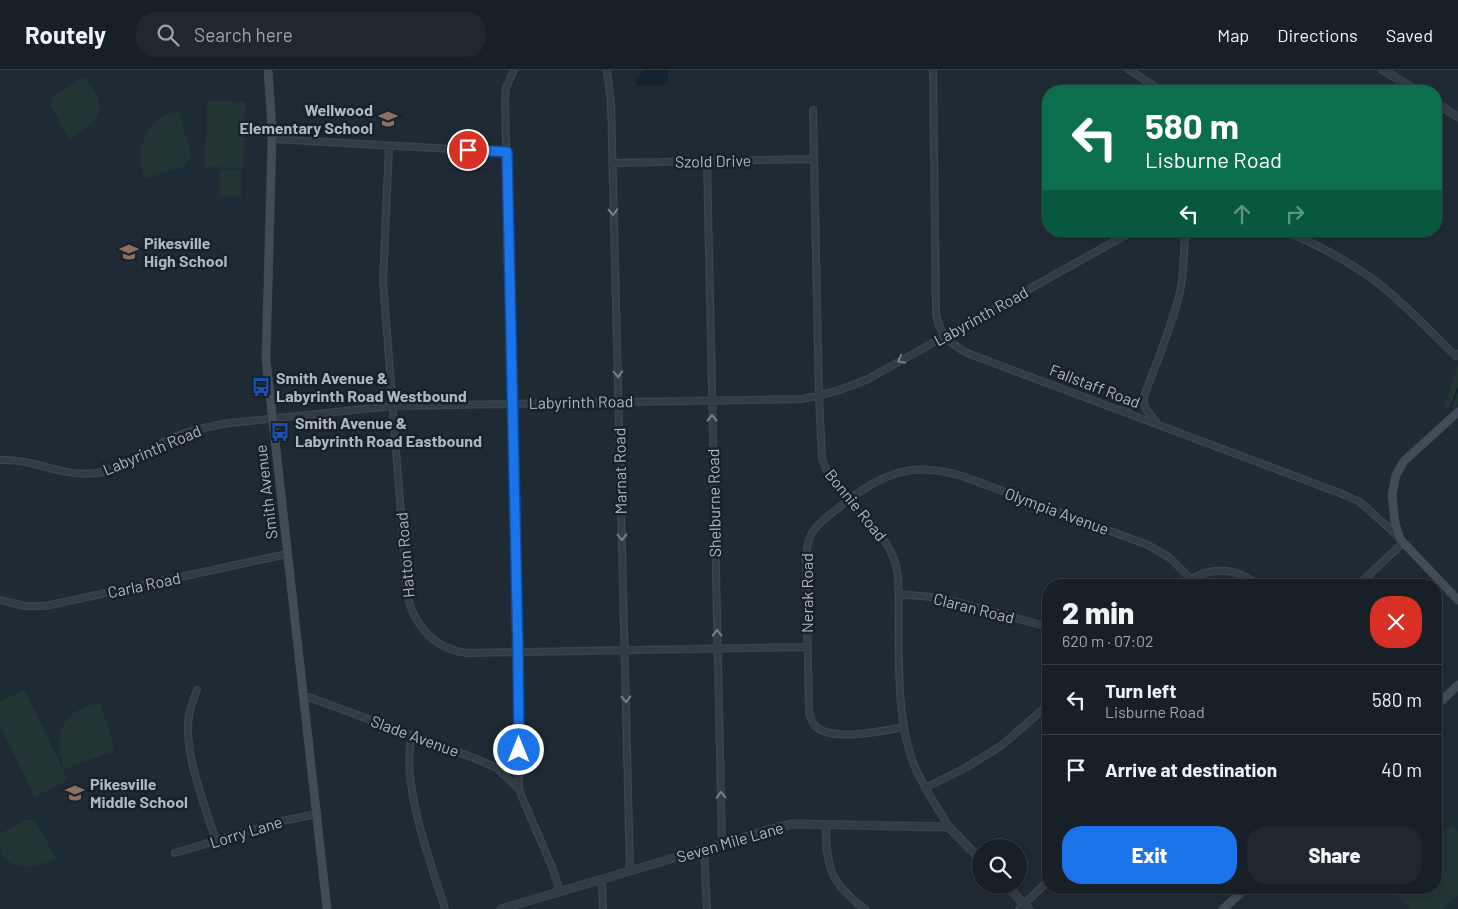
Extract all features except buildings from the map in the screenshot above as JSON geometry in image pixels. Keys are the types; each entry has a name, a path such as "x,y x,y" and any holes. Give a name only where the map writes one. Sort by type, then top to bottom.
{"main road":[{"name":"Smith Avenue","path":"268,70 272,139 266,343 272,418 327,909"},
{"path":"1402,541 1395,524 1392,502 1394,482 1400,468 1410,455 1458,412"},
{"name":"Fallstaff Road","path":"1402,541 1438,579"},
{"name":"Fallstaff Road","path":"1442,583 1458,600"},
{"path":"1442,700 1458,685"},
{"path":"1223,909 1239,894"}],"street":[{"path":"514,70 506,88 505,99 518,653 519,790 552,867 560,892"},
{"name":"Marnat Road","path":"607,70 611,102 630,872"},
{"path":"933,70 936,312 939,327 944,337"},
{"path":"1128,70 1152,85"},
{"path":"1382,70 1407,85"},
{"path":"1442,108 1458,117"},
{"name":"Bonnie Road","path":"813,110 822,458 824,467 832,481 881,535 891,550 897,567 900,693 904,727 913,761 925,788 949,827"},
{"path":"272,139 507,152"},
{"name":"Hatton Road","path":"389,146 383,275 407,592 412,612 417,622 432,639 449,650 468,654 807,647"},
{"name":"Szold Drive","path":"612,163 814,159"},
{"name":"Shelburne Road","path":"706,161 722,844"},
{"name":"Labyrinth Road","path":"0,460 19,460 66,473 90,474 120,466 189,432 229,423 393,406 802,399 819,396 868,379 1122,237"},
{"path":"1159,424 1146,409 1143,399 1178,300 1184,266 1185,237"},
{"path":"1298,237 1318,246 1364,273 1391,294 1457,355"},
{"name":"Fallstaff Road","path":"944,337 967,353 1351,497 1367,508 1402,541"},
{"path":"1120,410 1134,405 1143,399"},
{"name":"Olympia Avenue","path":"848,500 879,480 903,472 925,469 950,472 1148,545 1170,558 1191,578"},
{"name":"Nerak Road","path":"848,500 818,525 808,542 806,560 808,712 813,724 817,728 828,732 870,733 904,727"},
{"path":"1364,579 1402,541"},
{"name":"Carla Road","path":"0,600 25,606 45,606 287,554"},
{"path":"1191,578 1208,571 1222,571 1238,574 1247,579"},
{"name":"Claran Road","path":"899,594 942,598 1042,625"},
{"path":"197,690 189,716 188,737 192,761 216,841"},
{"name":"Slade Avenue","path":"303,695 497,768 519,790"},
{"path":"925,788 1001,746 1042,710"},
{"path":"412,736 409,762 416,810 446,909"},
{"name":"Lorry Lane","path":"175,853 282,821 317,814"},
{"name":"Seven Mile Lane","path":"501,909 787,825 949,827"},
{"path":"826,825 828,857 834,878 848,896 865,909"},
{"path":"949,827 972,851"},
{"path":"704,849 707,909"},
{"path":"602,880 603,909"},
{"path":"1013,894 1024,907 1042,888"}],"green space":[{"path":"84,77 97,97 98,113 88,127 69,139 50,104 53,96"},
{"path":"207,101 245,102 243,168 205,167"},
{"path":"179,111 191,156 185,166 144,179 141,156 145,136 157,120"},
{"path":"220,170 241,170 241,197 219,196"},
{"path":"1458,364 1458,403 1452,409 1444,407"},
{"path":"25,690 68,780 35,797 0,726 0,701"},
{"path":"100,703 114,745 112,752 64,769 59,745 63,726 76,711"},
{"path":"24,820 35,820 56,858 35,866 20,866 6,860 1,854 0,834"},
{"path":"1451,825 1458,831 1458,895 1443,909 1410,909 1395,894 1442,894 1442,832"}],"water":[{"path":"645,70 668,70 668,83 665,85 637,86 634,80"}],"waterway":[{"path":"1450,409 1458,389"}],"place":[{"name":"Wellwood Elementary School","path":"388,119"},
{"name":"Pikesville High School","path":"129,252"},
{"name":"Smith Avenue & Labyrinth Road Westbound","path":"261,387"},
{"name":"Smith Avenue & Labyrinth Road Eastbound","path":"280,432"},
{"name":"Pikesville Middle School","path":"75,793"}],"route":[{"path":"468,150 507,152 519,750"}]}
